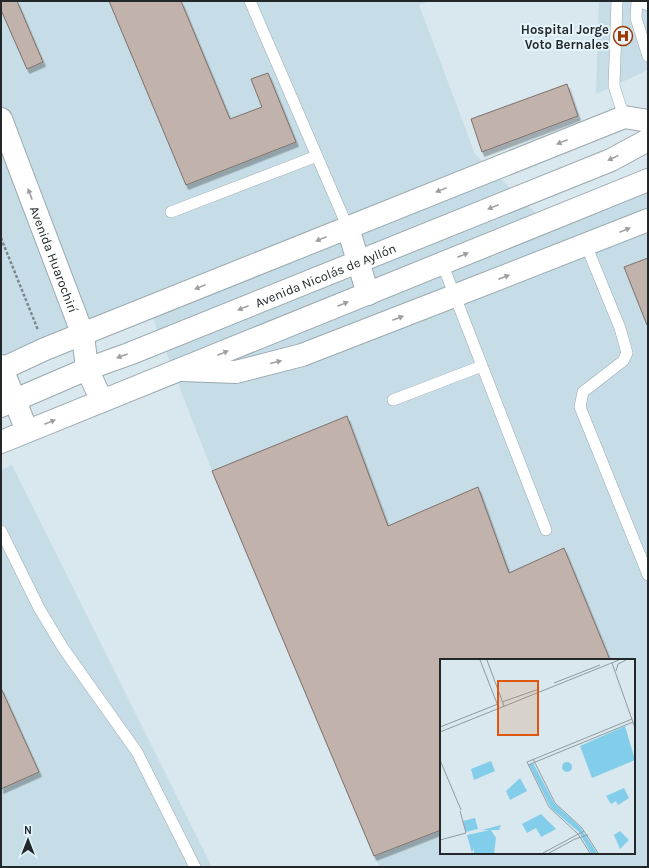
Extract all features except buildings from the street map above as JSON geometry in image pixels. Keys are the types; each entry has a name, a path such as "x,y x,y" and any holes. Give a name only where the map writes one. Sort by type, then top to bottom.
{"main road":[{"path":"27,431 8,403 1,368 624,117 648,121"},
{"name":"Avenida Huarochirí","path":"1,119 83,335 86,369 102,401"},
{"name":"Avenida Nicolás de Ayllón","path":"8,403 86,369 611,160 648,140"},
{"path":"1,442 182,370 648,180"},
{"path":"182,370 236,372 302,355 648,220"},
{"path":"348,228 368,294"}],"lane":[{"path":"250,1 348,228"},
{"path":"617,1 614,86 624,117"},
{"path":"648,5 637,1 636,18 648,56"},
{"path":"171,212 317,156"},
{"path":"586,245 620,328 627,353 623,361 583,392 580,407 648,575"},
{"path":"442,263 546,530"},
{"path":"393,400 482,366"},
{"path":"2,534 39,608 63,648 137,752 194,867"}],"path":[{"path":"1,238 45,349"}],"shaded area":[{"path":"1,1 429,1 419,5 475,154 537,214 648,173 648,867 380,867 374,856 212,471 147,303 1,360"},
{"name":"Hospital Jorge Voto Bernales","path":"599,1 648,1 648,70 596,94"},
{"path":"12,465 212,867 1,867 1,470"}],"place":[{"name":"Hospital Jorge Voto Bernales","path":"623,36"}]}
